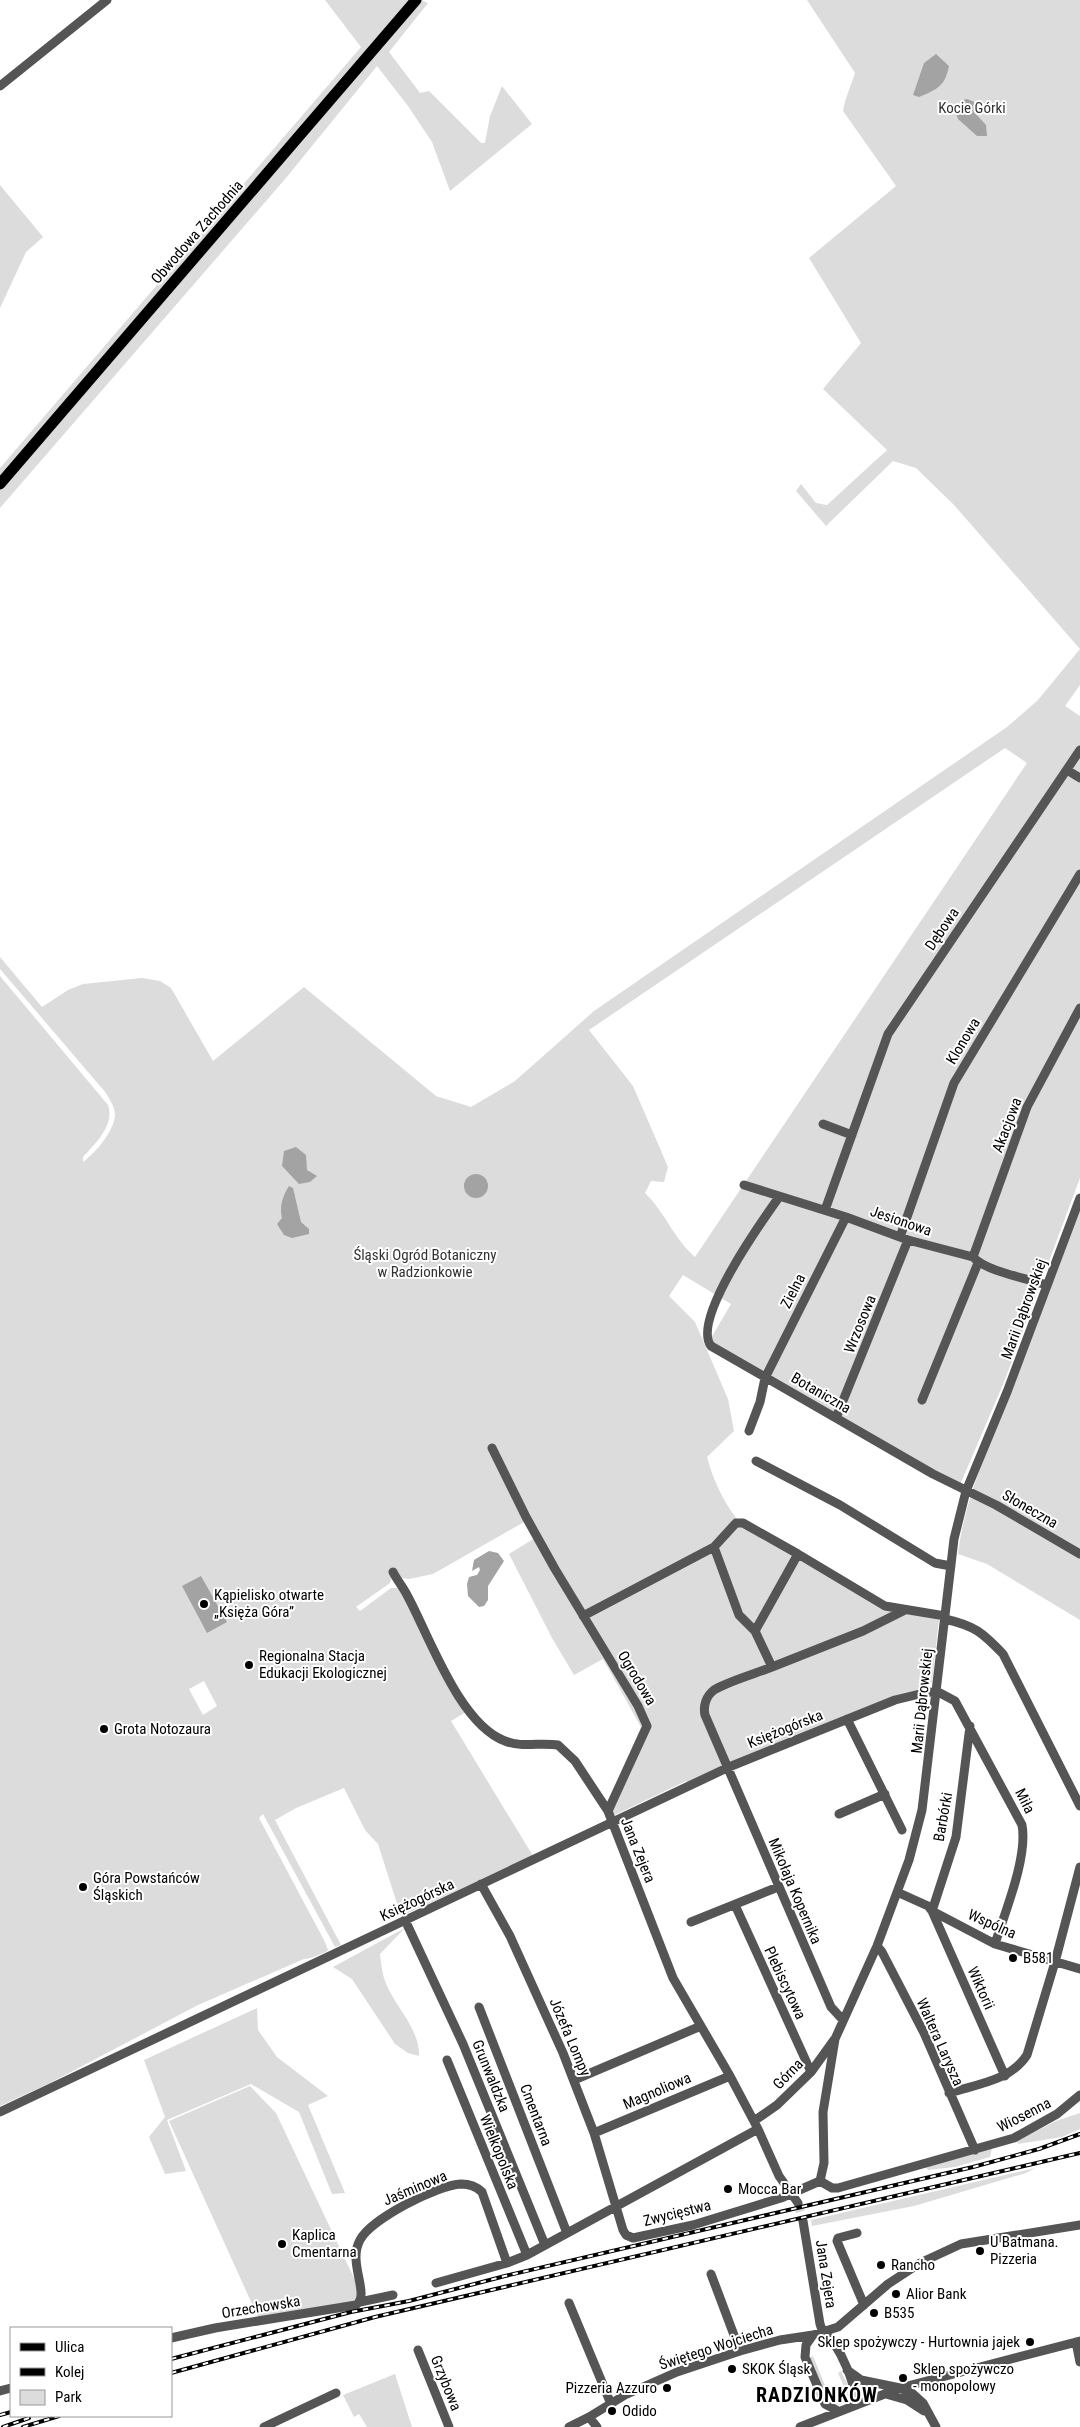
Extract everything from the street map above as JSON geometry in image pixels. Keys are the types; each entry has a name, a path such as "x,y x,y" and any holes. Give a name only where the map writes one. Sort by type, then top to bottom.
{"main road":[{"name":"Obwodowa Zachodnia","path":"0,484 416,0"}],"street":[{"path":"0,86 107,0"},
{"name":"Dębowa","path":"825,1210 888,1034 1080,750"},
{"path":"1067,770 1080,778"},
{"name":"Klonowa","path":"904,1238 954,1083 1080,874"},
{"name":"Akacjowa","path":"922,1400 976,1260 1027,1107 1080,1008"},
{"path":"823,1124 852,1135"},
{"name":"Jesionowa","path":"744,1185 825,1210 1047,1285"},
{"name":"Botaniczna","path":"779,1197 718,1294 708,1320 708,1343 723,1354 932,1474 966,1491"},
{"name":"Marii Dąbrowskiej","path":"820,2180 824,2163 823,2112 835,2039 877,1946 897,1892 922,1810 957,1522 966,1491 1007,1392 1080,1198"},
{"name":"Zielna","path":"749,1431 760,1402 765,1378 846,1217"},
{"name":"Wrzosowa","path":"836,1418 904,1238"},
{"name":"Ogrodowa","path":"492,1448 526,1517 638,1706 647,1726 608,1811"},
{"path":"756,1461 840,1505 935,1563 951,1566"},
{"name":"Słoneczna","path":"966,1491 996,1505 1080,1554"},
{"path":"583,1616 714,1547 736,1523 743,1523 885,1606 945,1618 969,1625 987,1636 1003,1654 1080,1806"},
{"path":"714,1547 739,1615 755,1631 772,1667"},
{"path":"755,1631 798,1554"},
{"name":"Jana Zejera","path":"393,1572 406,1593 446,1675 479,1723 497,1737 511,1743 558,1745 574,1761 608,1811 673,1978 702,2026 756,2125 778,2176 792,2192 798,2204"},
{"path":"729,1767 703,1708 713,1690 863,1630 905,1610"},
{"name":"Księżogórska","path":"0,2112 729,1767 895,1700 926,1692 936,1692"},
{"name":"Miła","path":"936,1692 955,1701 1013,1806 1024,1833 1021,1860 995,1944"},
{"name":"Księżogórska","path":"848,1719 902,1830"},
{"name":"Barbórki","path":"932,1910 956,1837 970,1726"},
{"name":"Mikołaja Kopernika","path":"729,1767 778,1887 831,2007 843,2020"},
{"path":"839,1814 885,1794"},
{"path":"949,2093 1005,2076 1021,2065 1028,2055 1056,1962 1080,1867"},
{"name":"Józefa Lompy","path":"481,1884 514,1945 574,2080 594,2133 616,2207"},
{"path":"691,1922 778,1887"},
{"name":"Wspólna","path":"897,1892 928,1906 932,1910 995,1944 1080,1969"},
{"name":"Plebiscytowa","path":"735,1905 811,2072"},
{"name":"Wiktorii","path":"932,1910 1005,2076"},
{"name":"Grunwaldzka","path":"405,1920 463,2044 545,2244"},
{"name":"Waltera Larysza","path":"877,1946 882,1952 924,2033 975,2150"},
{"name":"Cmentarna","path":"480,2007 567,2233"},
{"path":"574,2080 702,2026"},
{"name":"Górna","path":"756,2125 811,2072 835,2039"},
{"name":"Wielkopolska","path":"447,2060 527,2255"},
{"name":"Magnoliowa","path":"594,2133 730,2076"},
{"name":"Wiosenna","path":"975,2150 1014,2138 1042,2124 1078,2100"},
{"path":"436,2283 507,2263 527,2255 616,2207 756,2125"},
{"path":"792,2192 808,2188 820,2180 832,2188 838,2188 975,2150"},
{"name":"Jaśminowa","path":"358,2303 363,2295 355,2261 359,2241 371,2226 386,2215 445,2187 461,2184 475,2186 482,2192 507,2263"},
{"name":"Zwycięstwa","path":"616,2207 623,2230 626,2235 633,2238 693,2225 792,2192"},
{"name":"Jana Zejera","path":"803,2220 820,2324 823,2332"},
{"name":"Świętego Wojciecha","path":"568,2427 590,2418 625,2395 677,2372 780,2340 823,2332 843,2323 888,2284 920,2263 961,2244 1080,2224"},
{"path":"857,2233 838,2238 837,2241 864,2305"},
{"path":"711,2274 740,2351"},
{"name":"Orzechowska","path":"172,2338 393,2295"},
{"path":"569,2303 611,2404"},
{"path":"823,2332 835,2344 847,2370 855,2396 850,2406"},
{"path":"812,2335 806,2345 805,2357 825,2404 838,2411"},
{"path":"800,2427 900,2388 929,2382 1078,2341 1080,2362"},
{"name":"Grzybowa","path":"418,2350 449,2427"},
{"path":"847,2370 861,2380 900,2388 912,2394 923,2403"},
{"path":"929,2382 922,2389 920,2395 936,2427"},
{"path":"264,2427 336,2393"},
{"path":"886,2394 919,2406 929,2416"},
{"path":"590,2418 597,2427"}],"green space":[{"path":"325,0 411,0 0,477 0,468 361,47"},
{"name":"Kocie Górki","path":"807,0 1080,0 1080,649 954,505 916,468 893,461 826,526 796,491 801,484 816,503 827,505 887,450 823,389 861,343 809,258 896,186 843,111 855,73"},
{"path":"423,1 428,3 389,52 420,93 429,91 481,143 485,143 490,116 502,86 532,124 450,191 432,142 408,106 377,66 286,178 0,508 0,490"},
{"path":"0,185 43,237 26,252 0,308"},
{"name":"Śląski Ogród Botaniczny w Radzionkowie","path":"1080,649 1080,685 1065,706 1080,716 1080,1178 1004,1382 960,1485 713,1343 711,1338 731,1304 683,1275 669,1296 695,1322 728,1399 734,1431 707,1457 717,1486 732,1512 744,1527 909,1614 939,1620 932,1682 926,1689 687,1783 686,1781 615,1815 607,1805 641,1727 603,1659 574,1675 552,1638 509,1554 535,1538 524,1522 433,1574 409,1579 392,1577 390,1583 356,1607 360,1611 391,1588 399,1588 466,1712 451,1721 533,1856 401,1916 378,1844 365,1830 344,1788 296,1808 275,1820 341,1945 335,1947 263,1814 259,1818 328,1950 198,2005 50,2083 0,2106 0,976 108,1105 109,1120 103,1134 83,1157 83,1162 108,1135 114,1122 115,1112 106,1093 0,969 0,957 42,1007 68,990 83,984 142,978 160,981 171,988 213,1061 304,987 436,1096 471,1107 515,1081 594,1011 1007,727 1038,700","holes":["1005,748 1027,763 695,1257 681,1242 658,1208 645,1193 651,1181 664,1182 668,1167 633,1086 589,1030","204,1681 217,1706 203,1715 189,1689"]},
{"path":"1080,1208 1080,1620 987,1564 958,1554 966,1511 980,1470"},
{"path":"405,1928 380,1954 385,1981 411,2027 418,2046 419,2056 408,2053 395,2044 352,1979 333,1967"},
{"path":"257,2008 258,2030 277,2057 328,2096 308,2105 345,2193 332,2194 299,2112 251,2084 167,2120 186,2171 165,2174 149,2137 165,2117 144,2060"},
{"path":"250,2086 276,2113 361,2293 357,2302 258,2317 169,2121"},
{"path":"1080,2113 1080,2129 1062,2137 1018,2144 1017,2141 1056,2121"},
{"path":"992,2148 990,2157 955,2167 928,2170 926,2167"},
{"path":"1035,2168 1026,2173 914,2206 812,2226 811,2220"},
{"path":"813,2356 832,2402 848,2396 838,2373 841,2371 850,2390 851,2398 839,2405 826,2401 809,2358"},
{"path":"395,2374 412,2427 367,2427 359,2414 354,2417 343,2395"}],"shaded area":[{"path":"936,54 949,66 943,82 931,92 919,97 913,95 924,63"},
{"path":"967,99 977,103 975,113 986,125 987,136 977,136 958,119 956,113 963,100"},
{"path":"296,1147 306,1155 307,1170 317,1176 310,1182 299,1184 282,1166 284,1151"},
{"path":"476,1174 484,1178 488,1186 484,1194 476,1198 468,1194 464,1186 468,1178"},
{"path":"289,1186 293,1188 301,1222 309,1229 309,1234 292,1238 284,1235 277,1224 282,1218 282,1201"},
{"path":"489,1551 498,1553 504,1561 488,1586 488,1600 484,1606 479,1607 468,1596 467,1584 469,1577 477,1575 480,1570 479,1567 472,1571 474,1560"},
{"name":"Kąpielisko otwarte „Księża Góra”","path":"201,1576 227,1622 207,1633 182,1586"}],"tunnel":[{"path":"798,2203 803,2221"}],"railway":[{"path":"172,2359 351,2312 409,2301 505,2276 973,2167 1039,2149 1080,2134"},
{"path":"172,2373 375,2317 1080,2153"},
{"path":"0,2415 10,2412"},
{"path":"23,2427 56,2417"},
{"path":"3,2427 29,2418"}],"place":[{"name":"Kąpielisko otwarte „Księża Góra”","path":"204,1604"},
{"name":"Regionalna Stacja Edukacji Ekologicznej","path":"249,1665"},
{"name":"Grota Notozaura","path":"104,1729"},
{"name":"Góra Powstańców Śląskich","path":"83,1887"},
{"name":"B581","path":"1013,1958"},
{"name":"Mocca Bar","path":"728,2189"},
{"name":"Kaplica Cmentarna","path":"282,2244"},
{"name":"U Batmana. Pizzeria","path":"980,2251"},
{"name":"Rancho","path":"881,2265"},
{"name":"Alior Bank","path":"896,2294"},
{"name":"B535","path":"874,2313"},
{"name":"Sklep spożywczy - Hurtownia jajek","path":"1030,2342"},
{"name":"SKOK Śląsk","path":"732,2369"},
{"name":"Sklep spożywczo - monopolowy","path":"903,2378"},
{"name":"Pizzeria Azzuro","path":"667,2388"},
{"name":"Odido","path":"612,2411"}],"district":[{"name":"RADZIONKÓW","path":"817,2395"}]}
